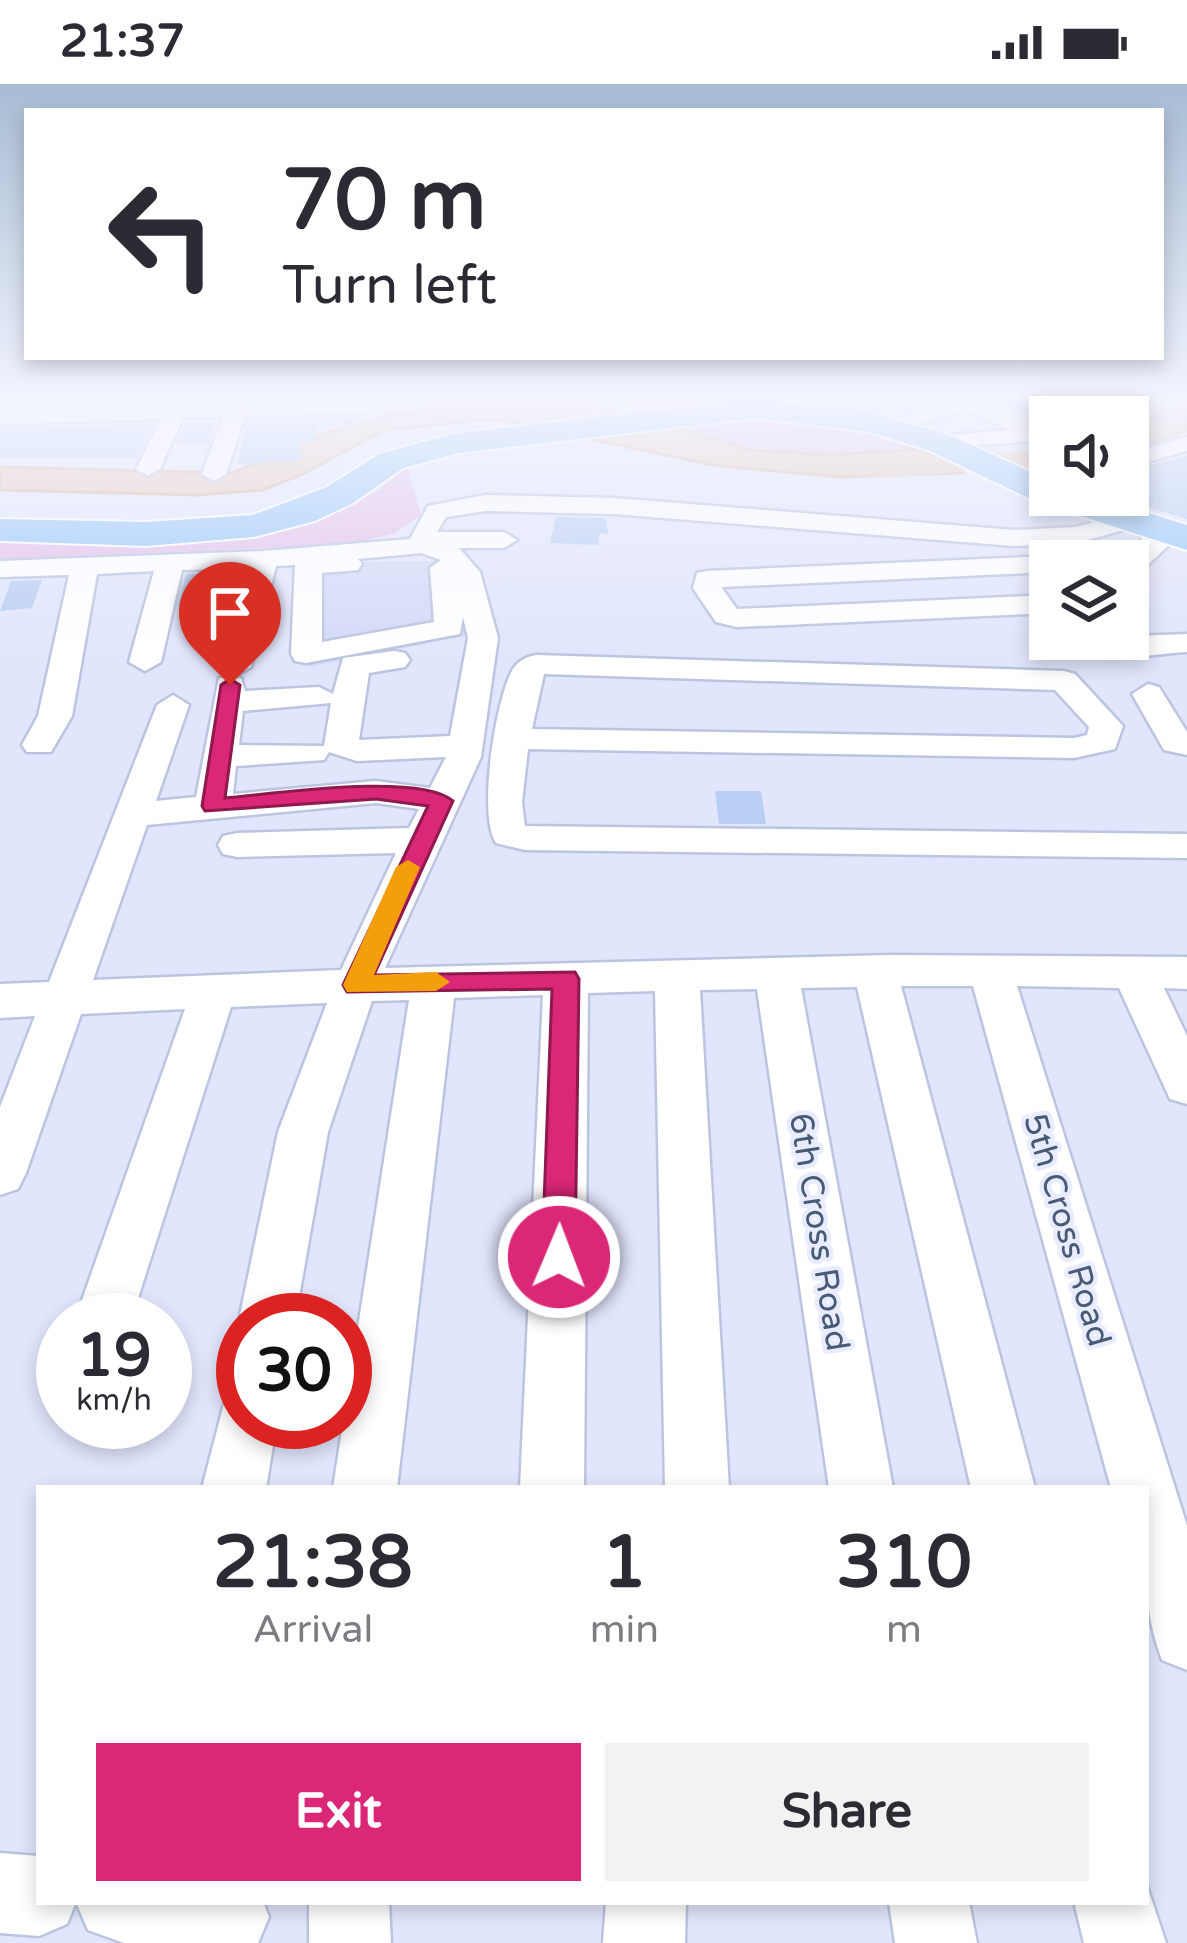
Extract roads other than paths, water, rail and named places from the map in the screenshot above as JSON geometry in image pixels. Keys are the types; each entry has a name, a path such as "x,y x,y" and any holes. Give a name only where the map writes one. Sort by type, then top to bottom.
{"highway":[{"path":"0,515 232,517 296,500 325,485"},
{"path":"0,530 146,534 254,526 302,513 354,485"},
{"path":"1096,516 1143,540"}],"street":[{"path":"419,548 437,511 485,503 731,514 1014,538 1076,535 1122,540"},
{"path":"0,570 264,559 504,540"},
{"path":"1149,543 1187,555"},
{"path":"419,548 442,564 448,580 449,628 306,654 308,565 419,548 450,554 466,572 483,638 464,655 354,665 341,745 357,751 454,747"},
{"path":"222,828 221,756 232,684 264,559"},
{"path":"145,662 170,564"},
{"path":"1029,565 707,579 706,588 726,616 737,618 1029,605"},
{"path":"47,730 86,566"},
{"path":"1155,643 1187,615"},
{"path":"1149,643 1187,644"},
{"path":"272,1293 303,1132 356,985 442,801 454,747 464,655"},
{"path":"515,739 1074,748 1103,742 1106,726 1064,681 552,661 526,672 515,739 502,821 508,834 525,838 1187,846"},
{"path":"232,684 319,697"},
{"path":"1148,694 1176,743 1187,745"},
{"path":"0,1173 173,705"},
{"path":"221,756 312,753"},
{"path":"222,828 376,792 442,801"},
{"path":"128,826 174,832 222,828 422,840"},
{"name":"5th Cross Road","path":"991,972 1142,1485"},
{"path":"1134,972 1187,1085"},
{"path":"0,1001 434,982 1187,973"},
{"path":"876,974 1002,1485"},
{"name":"6th Cross Road","path":"777,976 862,1485"},
{"path":"677,977 697,1485"},
{"path":"552,1485 566,979"},
{"path":"365,1485 434,982"},
{"path":"112,1293 214,992"},
{"path":"235,1485 242,1449"},
{"path":"1149,1511 1176,1630"},
{"path":"0,1893 36,1896"},
{"path":"134,1905 231,1921"},
{"path":"349,1905 350,1943"},
{"path":"644,1943 646,1905"},
{"path":"930,1905 936,1943"},
{"path":"1115,1905 1125,1943"}]}
